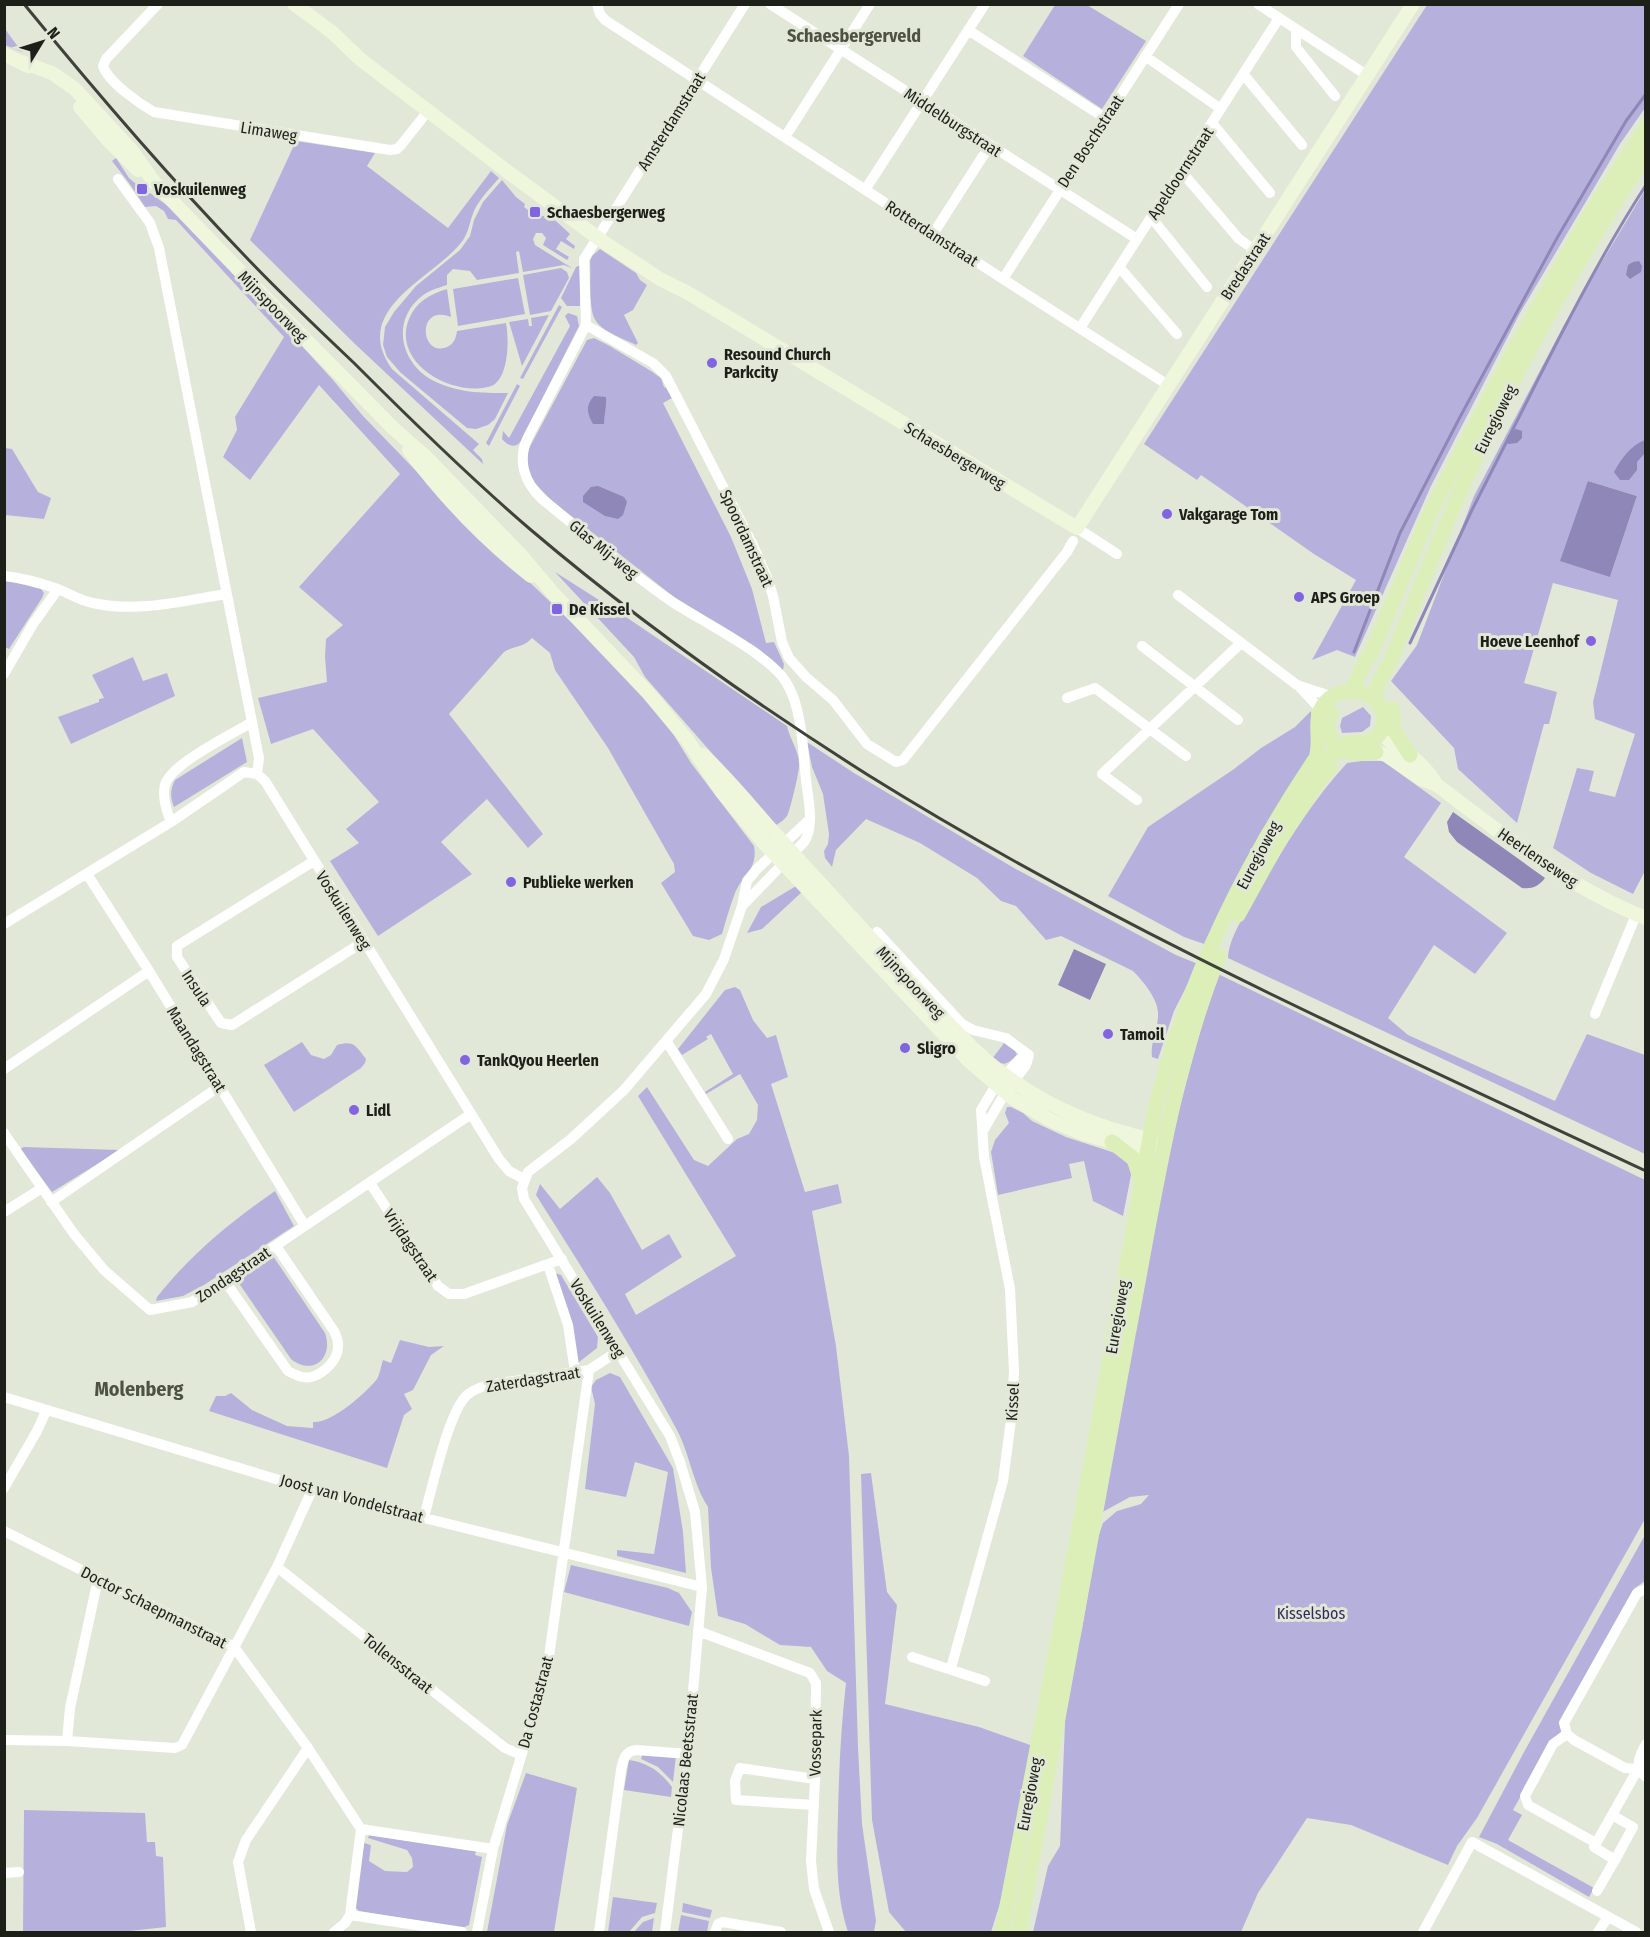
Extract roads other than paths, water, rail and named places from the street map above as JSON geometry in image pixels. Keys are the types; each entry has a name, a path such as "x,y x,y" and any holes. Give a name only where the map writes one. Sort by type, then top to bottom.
{"main road":[{"name":"Euregioweg","path":"1362,694 1365,661 1371,654 1431,511 1505,367 1581,230 1646,127"},
{"name":"Euregioweg","path":"1362,694 1379,681 1391,660 1448,521 1503,401 1559,296 1646,154"},
{"path":"1391,660 1386,697 1392,708 1394,730 1410,755"},
{"path":"1325,713 1362,694"},
{"path":"1344,750 1347,744 1368,743 1382,731 1384,713 1362,694 1333,697 1325,713 1330,737 1344,750 1363,754 1376,752"},
{"name":"Euregioweg","path":"1002,1932 1165,1066 1186,1006 1216,936 1271,829 1316,758 1319,750 1317,722 1325,713"},
{"name":"Euregioweg","path":"1019,1932 1067,1660 1177,1080 1207,985 1224,943 1279,840 1323,775 1344,750"},
{"path":"1146,1242 1144,1222 1151,1144 1167,1096 1177,1080"},
{"path":"1112,1142 1134,1159 1141,1184"}],"street":[{"name":"Limaweg","path":"158,4 104,62 104,70 136,100 159,114 390,150 400,147 428,111"},
{"name":"Schaesbergerweg","path":"294,4 428,111 598,237 660,279 688,293 1075,535 1117,554"},
{"name":"Rotterdamstraat","path":"597,4 605,20 1168,385"},
{"name":"Amsterdamstraat","path":"598,237 745,4"},
{"name":"Middelburgstraat","path":"770,4 1137,239"},
{"path":"785,137 870,4"},
{"path":"865,190 985,4"},
{"name":"Den Boschstraat","path":"1003,279 1179,4"},
{"path":"1257,4 1368,76"},
{"name":"Bredastraat","path":"1075,535 1168,385 1413,4"},
{"name":"Apeldoornstraat","path":"1080,328 1279,18"},
{"path":"1296,29 1296,47 1335,96"},
{"path":"968,30 1106,117"},
{"name":"Mijnspoorweg","path":"4,54 72,92 132,151 154,182 394,429 429,477 459,510 512,561 553,593 629,672 688,741 721,791 773,853 958,1051 1005,1084 1068,1113 1151,1144"},
{"path":"1145,56 1221,109"},
{"path":"1244,75 1302,146"},
{"path":"1212,123 1270,193"},
{"path":"933,234 990,146"},
{"path":"1181,171 1239,239 1255,250"},
{"path":"6,919 87,874 171,822 244,772 257,774 259,758 159,248 150,222 118,179"},
{"path":"1151,217 1208,287"},
{"name":"Glas Mij-weg","path":"598,237 584,259 586,325 525,441 522,456 526,479 542,499 651,587 765,660 780,674 791,692 797,710 809,820 808,836 789,849"},
{"path":"1120,268 1177,334"},
{"name":"Spoordamstraat","path":"586,325 652,363 666,376 752,543 767,577 783,645 789,658 806,677 833,699 867,744 896,762 903,760 1067,552 1075,535"},
{"path":"4,576 23,578 58,589 90,603 120,607 157,606 226,594"},
{"path":"4,674 33,624 58,589"},
{"path":"1178,595 1298,685 1325,713"},
{"path":"1137,800 1102,774 1241,643"},
{"path":"1142,646 1238,720"},
{"path":"1298,685 1333,697"},
{"path":"1067,698 1095,688 1186,756"},
{"path":"171,822 166,809 165,783 177,767 252,722"},
{"name":"Heerlenseweg","path":"1382,731 1401,752 1410,755 1428,770 1437,785"},
{"name":"Mijnspoorweg","path":"688,741 721,771 789,849 987,1061 1027,1108 1084,1134 1112,1142 1151,1144"},
{"name":"Heerlenseweg","path":"1376,752 1386,755 1421,778 1437,785 1557,872 1595,894 1641,916"},
{"name":"Voskuilenweg","path":"257,774 265,781 502,1163 509,1171 524,1179 522,1188 524,1199 670,1436 680,1462 696,1522 702,1587"},
{"path":"524,1179 530,1170 571,1139 636,1078 706,994 718,974 742,906 747,881 773,853 789,849"},
{"path":"742,906 783,864 789,849"},
{"name":"Insula","path":"314,861 177,946 177,957 221,1023 232,1025 363,942"},
{"name":"Maandagstraat","path":"87,874 305,1226"},
{"path":"1596,1014 1641,916"},
{"name":"Kissel","path":"877,932 962,1024 973,1030 1006,1038 1029,1056 1026,1065 981,1110 984,1157 1010,1289 1014,1371 1004,1481 951,1668"},
{"path":"4,1069 149,971"},
{"path":"667,1042 728,1139"},
{"path":"51,1202 220,1086"},
{"name":"Zondagstraat","path":"4,1133 51,1202 104,1270 150,1310 192,1302 471,1114"},
{"name":"Vrijdagstraat","path":"370,1183 438,1286 449,1294 464,1294 562,1259"},
{"path":"4,1212 42,1188"},
{"path":"225,1281 288,1371 298,1377 311,1377 326,1369 333,1362 339,1346 334,1330 276,1246"},
{"name":"Voskuilenweg","path":"548,1265 568,1324 575,1372"},
{"name":"Zaterdagstraat","path":"424,1517 454,1413 465,1397 487,1385 589,1370 618,1351"},
{"name":"Da Costastraat","path":"477,1932 493,1850 547,1671 589,1370"},
{"name":"Joost van Vondelstraat","path":"4,1397 312,1490 702,1587"},
{"path":"4,1488 46,1411"},
{"path":"4,1740 179,1746 187,1739 277,1567 312,1490"},
{"name":"Doctor Schaepmanstraat","path":"4,1531 234,1647 308,1748 362,1829"},
{"name":"Tollensstraat","path":"277,1567 505,1748 521,1755"},
{"path":"67,1741 70,1708 99,1579"},
{"name":"Nicolaas Beetsstraat","path":"665,1932 688,1754 702,1587"},
{"path":"1642,1773 1625,1768 1574,1740 1567,1734 1564,1727 1566,1718 1637,1593 1645,1588"},
{"name":"Vossepark","path":"698,1631 810,1672 816,1683 811,1861 814,1889 829,1932"},
{"path":"912,1657 985,1681"},
{"path":"1567,1734 1553,1744 1525,1800 1528,1805 1596,1843"},
{"path":"1615,1860 1594,1847 1612,1815 1642,1773 1640,1754 1646,1744"},
{"path":"251,1932 238,1862 239,1854 308,1748"},
{"path":"599,1932 625,1755 636,1750 688,1754"},
{"path":"814,1805 736,1800 735,1781 740,1768 815,1779"},
{"path":"1598,1891 1633,1827 1612,1815"},
{"path":"334,1932 345,1923 350,1915 362,1829 493,1850"},
{"path":"1423,1932 1473,1842 1636,1932"},
{"path":"4,1873 19,1872"},
{"path":"350,1915 462,1932"},
{"path":"1598,1932 1608,1917"},
{"path":"715,1932 718,1924 723,1922 781,1932"}],"waterway":[{"path":"1354,652 1400,533 1460,417 1557,238 1626,121 1646,94"},
{"path":"1511,433 1592,276 1646,185"},
{"path":"1410,643 1508,439"}],"railway":[{"path":"24,4 160,164 216,226 299,310 508,510 653,628 781,718 868,775 1057,884 1153,935 1349,1032 1646,1171"}],"place":[{"name":"Voskuilenweg","path":"142,189"},
{"name":"Schaesbergerweg","path":"535,212"},
{"name":"Resound Church Parkcity","path":"712,363"},
{"name":"Vakgarage Tom","path":"1167,514"},
{"name":"APS Groep","path":"1299,597"},
{"name":"De Kissel","path":"557,609"},
{"name":"Hoeve Leenhof","path":"1591,641"},
{"name":"Publieke werken","path":"511,882"},
{"name":"Tamoil","path":"1108,1034"},
{"name":"Sligro","path":"905,1048"},
{"name":"TankQyou Heerlen","path":"465,1060"},
{"name":"Lidl","path":"354,1110"}],"district":[{"name":"Schaesbergerveld","path":"854,36"},
{"name":"Molenberg","path":"139,1389"}],"park label":[{"name":"Kisselsbos","path":"1311,1613"}]}
